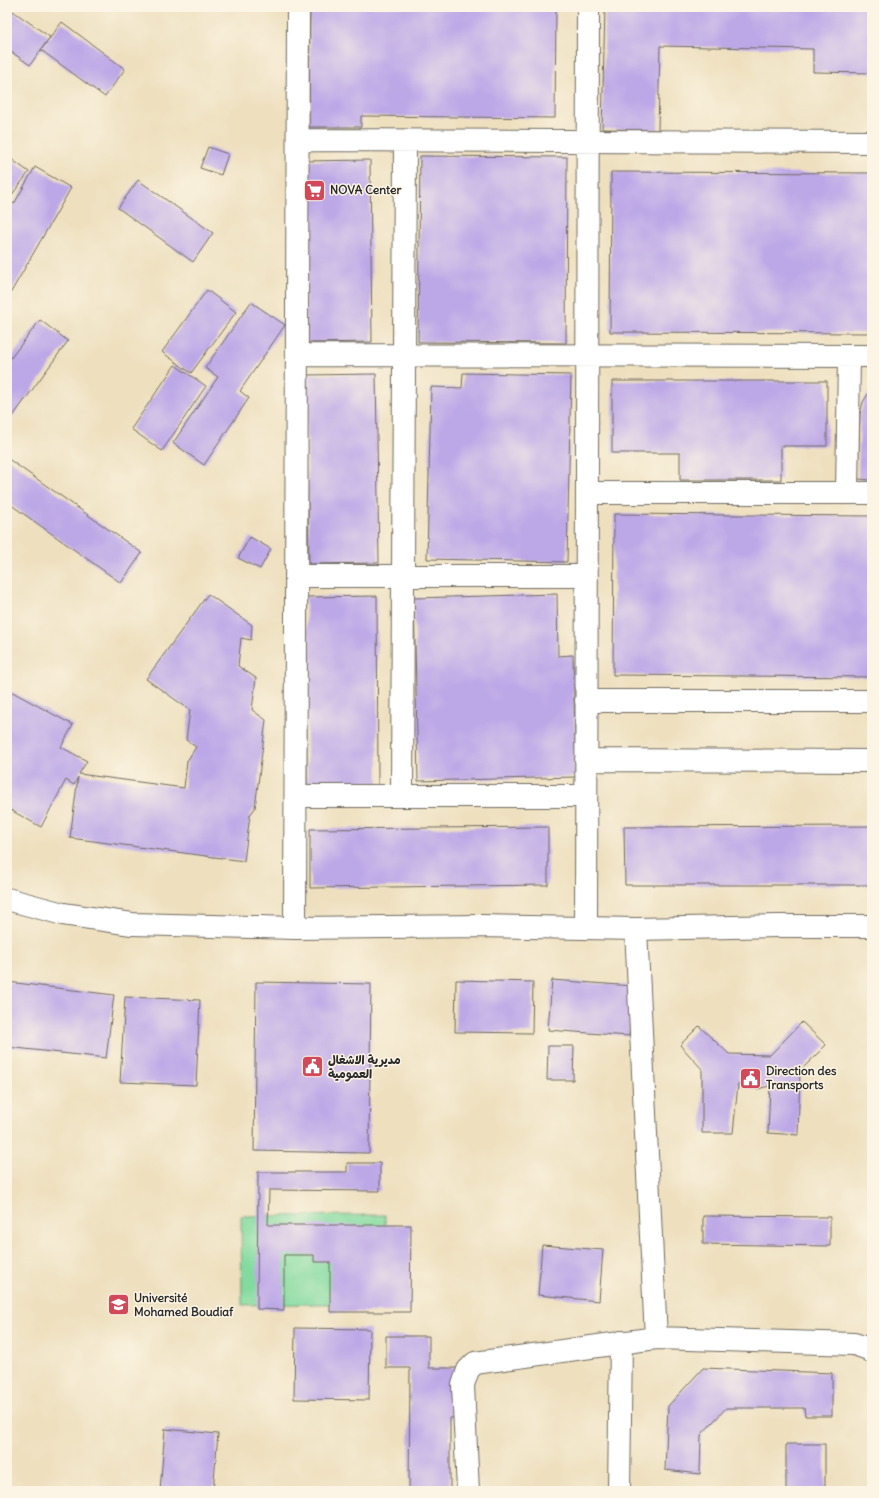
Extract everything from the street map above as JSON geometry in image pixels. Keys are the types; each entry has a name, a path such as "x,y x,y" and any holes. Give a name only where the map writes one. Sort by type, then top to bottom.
{"street":[{"path":"296,928 298,7"},
{"path":"586,928 588,7"},
{"path":"298,140 872,142"},
{"path":"402,796 405,141"},
{"path":"297,355 872,356"},
{"path":"847,493 849,356"},
{"path":"587,493 872,493"},
{"path":"296,576 586,576"},
{"path":"586,701 872,701"},
{"path":"586,760 872,761"},
{"path":"296,796 586,796"},
{"path":"7,899 63,914 132,924 296,928 482,926 636,929 777,926 872,926"},
{"path":"636,929 656,1338"},
{"path":"468,1491 463,1385 468,1370 475,1362 656,1338 854,1344 869,1349 872,1352"},
{"path":"619,1491 621,1342"}],"green space":[{"path":"385,1215 386,1303 242,1305 241,1216"}],"building":[{"path":"7,7 50,37 30,65 7,49"},
{"path":"310,7 556,7 555,118 361,116 361,127 309,127"},
{"path":"605,7 872,7 872,73 813,72 813,49 660,46 658,130 602,129"},
{"path":"62,22 125,69 105,97 41,50"},
{"path":"208,147 228,154 221,175 200,168"},
{"path":"7,156 29,172 8,200 14,204 35,167 71,188 7,299"},
{"path":"420,156 567,157 566,343 418,342"},
{"path":"370,160 372,342 306,343 303,161"},
{"path":"611,172 872,173 872,333 610,332"},
{"path":"138,180 213,233 193,262 118,208"},
{"path":"207,290 236,312 191,373 162,352"},
{"path":"251,302 285,325 240,391 249,398 204,465 173,443 218,377 205,368"},
{"path":"40,320 68,341 13,416 7,412 7,363"},
{"path":"175,365 206,386 162,451 131,429"},
{"path":"463,373 571,375 567,562 427,559 431,387 462,388"},
{"path":"376,374 379,563 309,564 306,375"},
{"path":"612,381 827,381 827,446 781,446 781,480 680,480 680,453 612,453"},
{"path":"872,388 872,480 858,479 860,414 863,402"},
{"path":"7,458 142,553 121,583 7,502"},
{"path":"614,514 872,516 872,677 613,675"},
{"path":"250,537 271,549 260,569 238,558"},
{"path":"208,594 252,625 251,640 241,638 238,666 256,678 252,710 266,720 255,808 250,815 244,861 70,838 78,777 74,785 66,780 41,827 7,808 7,689 73,725 61,747 87,761 79,774 184,788 187,761 196,747 186,740 190,710 146,679"},
{"path":"557,594 558,656 573,655 576,777 418,781 414,598"},
{"path":"377,596 378,785 307,786 306,597"},
{"path":"872,826 872,885 625,885 624,827"},
{"path":"548,827 548,885 310,888 310,829"},
{"path":"456,980 533,982 532,1033 455,1032"},
{"path":"552,980 633,986 629,1036 548,1030"},
{"path":"8,982 114,995 106,1058 7,1047"},
{"name":"مديرية الاشغال العمومية","path":"256,982 371,984 369,1153 254,1151"},
{"path":"125,997 200,1000 196,1085 120,1082"},
{"name":"Direction des Transports","path":"802,1022 826,1045 800,1071 798,1135 768,1133 770,1086 757,1089 747,1088 738,1084 733,1133 702,1133 702,1069 680,1045 699,1026 729,1054 770,1055"},
{"path":"548,1046 574,1046 573,1080 547,1080"},
{"path":"347,1163 380,1163 380,1191 269,1190 268,1225 411,1225 410,1312 330,1312 330,1262 314,1262 314,1255 284,1255 284,1310 257,1309 258,1172 347,1172"},
{"path":"703,1216 830,1217 830,1246 703,1244"},
{"path":"542,1245 603,1250 599,1301 538,1295"},
{"path":"295,1328 370,1329 369,1400 294,1399"},
{"path":"386,1336 429,1336 429,1368 460,1368 459,1417 450,1418 450,1491 409,1491 410,1368 386,1368"},
{"path":"703,1368 832,1373 832,1416 805,1416 804,1408 726,1408 701,1435 700,1474 665,1470 668,1406"},
{"path":"165,1429 218,1434 213,1491 160,1491"},
{"path":"786,1444 825,1444 825,1491 786,1491"}],"place":[{"name":"NOVA Center","path":"315,190"},
{"name":"مديرية الاشغال العمومية","path":"312,1067"},
{"name":"Direction des Transports","path":"751,1078"},
{"name":"Université Mohamed Boudiaf","path":"118,1305"}]}
